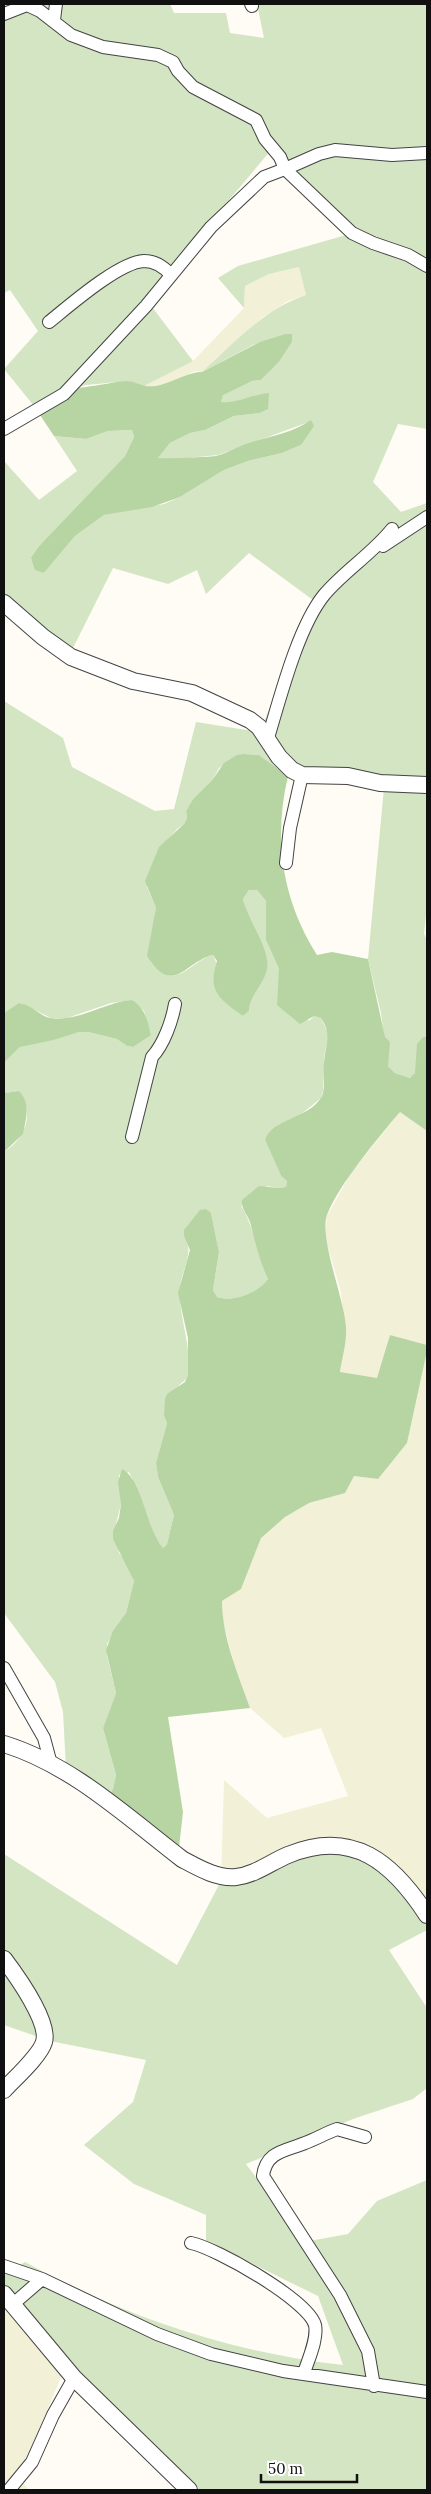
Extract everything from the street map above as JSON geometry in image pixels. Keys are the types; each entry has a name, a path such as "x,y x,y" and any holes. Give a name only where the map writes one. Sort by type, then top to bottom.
{"street":[{"path":"54,20 56,4"},
{"path":"4,14 27,5 54,20 71,35 103,47 158,55 173,62 178,71 197,90 256,120 265,139 280,157 285,169 352,233 373,243 408,254 427,266"},
{"path":"4,429 64,394 171,275 211,227 264,177 319,154 335,150 392,155 427,153"},
{"path":"48,322 106,278 136,262 155,263 171,275"},
{"path":"369,555 427,517"},
{"path":"268,738 285,681 310,616 323,596 369,555 392,529"},
{"path":"4,603 43,637 71,657 133,681 192,693 250,720 260,727 286,766 302,775 348,776 380,783 427,785"},
{"path":"286,863 290,828 302,775"},
{"path":"132,1137 152,1056 158,1050 175,1004"},
{"path":"4,1668 44,1738 51,1764"},
{"path":"4,1744 51,1764 95,1792 182,1859 197,1867 217,1874 235,1877 250,1873 303,1850 318,1846 335,1845 352,1849 382,1862 413,1894 427,1915"},
{"path":"4,1959 33,2005 45,2035 39,2051 4,2090"},
{"path":"365,2137 337,2129 301,2145 281,2150 269,2158 264,2166 263,2176 340,2295 368,2351 374,2386"},
{"path":"191,2243 205,2246 259,2276 306,2310 315,2325 312,2348 304,2373"},
{"path":"4,2266 42,2279 157,2334 211,2354 266,2367 374,2386 427,2392"},
{"path":"42,2279 8,2300 74,2378 189,2490"},
{"path":"9,2490 32,2462 53,2415 74,2378"}],"shaded area":[{"path":"299,267 306,295 288,301 263,317 202,372 195,371 168,384 142,387 194,360 244,308 245,286 269,274"},
{"path":"400,1112 427,1131 427,1345 390,1335 377,1379 340,1373 345,1335 341,1292 325,1237 327,1216 351,1173"},
{"path":"427,1351 427,1920 221,1881 224,1780 267,1818 348,1796 321,1728 284,1738 250,1708 235,1667 222,1618 222,1601 241,1589 261,1537 285,1517 309,1503 315,1502 354,1476 378,1479 407,1443"},
{"path":"4,2296 66,2365 19,2478 29,2490 4,2490"}],"green space":[{"path":"4,4 170,4 174,13 226,13 230,33 264,38 257,4 427,4 427,429 398,424 373,482 401,512 427,503 427,906 424,934 427,940 427,1037 423,1037 416,1058 416,1073 410,1078 395,1073 388,1066 381,1013 368,959 385,777 288,776 259,755 244,754 219,768 213,779 193,799 186,811 187,818 184,824 177,829 156,854 147,887 156,908 151,962 169,976 181,973 201,960 213,955 236,1011 243,1016 249,1011 252,999 264,975 267,962 245,909 243,899 249,890 257,890 266,901 266,940 279,969 279,985 309,1021 314,1016 321,1018 329,1035 324,1057 323,1091 321,1098 299,1116 278,1125 265,1140 281,1176 287,1181 286,1187 267,1186 241,1206 250,1223 268,1279 264,1284 252,1292 238,1297 230,1299 217,1297 213,1290 219,1252 211,1213 184,1236 187,1242 188,1255 181,1280 180,1298 189,1363 186,1379 175,1391 164,1416 167,1423 156,1463 158,1477 174,1515 167,1544 163,1548 147,1521 129,1472 119,1475 121,1504 116,1524 119,1553 124,1559 134,1581 126,1613 107,1644 107,1656 116,1693 103,1728 116,1775 113,1789 107,1800 66,1768 63,1712 55,1682 4,1613 4,1152 18,1140 26,1125 27,1117 24,1100 19,1091 4,1093 4,1063 20,1047 79,1032 88,1032 117,1039 127,1046 133,1047 151,1034 144,1011 132,1000 111,1003 67,1018 51,1018 20,1003 4,1013 4,701 63,738 72,767 155,811 174,809 196,722 260,732 313,600 249,553 206,594 197,570 168,584 113,568 73,648 4,603 4,461 39,500 77,471 54,436 86,439 108,431 132,430 134,437 125,456 39,546 31,559 44,573 75,536 104,515 164,504 180,497 224,470 248,461 282,453 301,445 306,423 218,455 166,460 158,458 170,443 190,433 205,430 234,416 260,413 267,409 262,394 229,403 221,402 223,394 252,381 261,380 279,362 292,342 285,334 253,345 202,372 238,338 263,318 291,301 306,295 299,267 269,274 245,286 244,308 218,278 238,266 346,235 271,150 146,299 193,361 142,387 128,381 86,385 54,393 34,406 4,369 38,331 10,290 4,293"},
{"path":"285,334 292,334 292,342 279,362 261,380 252,381 223,395 221,402 233,402 269,393 268,409 260,413 234,416 205,430 190,433 170,443 158,458 216,456 245,444 289,431 311,420 314,426 301,445 282,453 248,461 224,470 180,497 152,507 104,515 75,536 44,573 35,570 31,558 39,546 125,456 134,437 132,430 108,431 86,439 54,436 34,406 56,392 73,389 123,381 147,386 161,385 192,373 202,372 260,342"},
{"path":"237,755 259,755 288,776 281,823 281,846 288,891 305,934 317,955 332,952 368,959 385,1037 390,1042 388,1066 395,1073 410,1078 415,1073 417,1044 423,1037 427,1037 427,1131 400,1112 340,1189 327,1215 325,1225 329,1253 346,1327 340,1372 377,1378 390,1335 427,1345 427,1351 407,1443 378,1479 354,1476 345,1493 309,1503 285,1517 261,1538 241,1589 222,1601 228,1642 250,1708 168,1717 183,1812 178,1856 107,1800 113,1789 116,1775 103,1728 116,1693 106,1650 113,1631 126,1613 134,1581 113,1539 113,1531 119,1518 121,1504 118,1482 122,1469 135,1483 152,1528 163,1548 167,1544 174,1515 158,1477 156,1463 167,1423 164,1416 165,1399 167,1394 185,1382 188,1375 188,1338 178,1293 190,1250 184,1236 184,1230 200,1210 206,1209 211,1213 219,1252 213,1290 217,1297 230,1299 245,1295 264,1284 268,1279 250,1222 242,1206 242,1200 259,1186 286,1187 287,1181 281,1176 265,1140 275,1127 309,1109 322,1096 327,1039 326,1029 321,1018 314,1016 300,1024 277,1005 279,969 266,940 266,901 257,890 249,890 243,899 266,953 267,969 252,1000 249,1011 243,1016 222,999 215,988 214,972 217,961 213,955 203,958 180,974 172,976 156,968 147,956 156,908 145,881 159,847 184,824 187,818 186,811 193,799 213,779 224,763"},
{"path":"132,1000 143,1011 151,1035 133,1047 127,1046 117,1039 88,1032 79,1032 20,1047 4,1063 4,1013 19,1003 28,1006 43,1016 61,1018 82,1015 112,1004"},
{"path":"19,1091 23,1096 26,1106 23,1134 4,1152 4,1093"},
{"path":"300,1850 370,1855 427,1920 427,1930 389,1950 427,2008 427,2088 413,2099 353,2119 246,2164 304,2242 348,2234 377,2201 427,2180 427,2487 425,2490 198,2490 66,2365 4,2296 4,2275 25,2262 101,2299 179,2329 259,2351 343,2365 318,2296 206,2241 206,2215 134,2184 84,2145 133,2102 146,2060 50,2041 4,2025 4,1854 177,1965 221,1881"}]}
